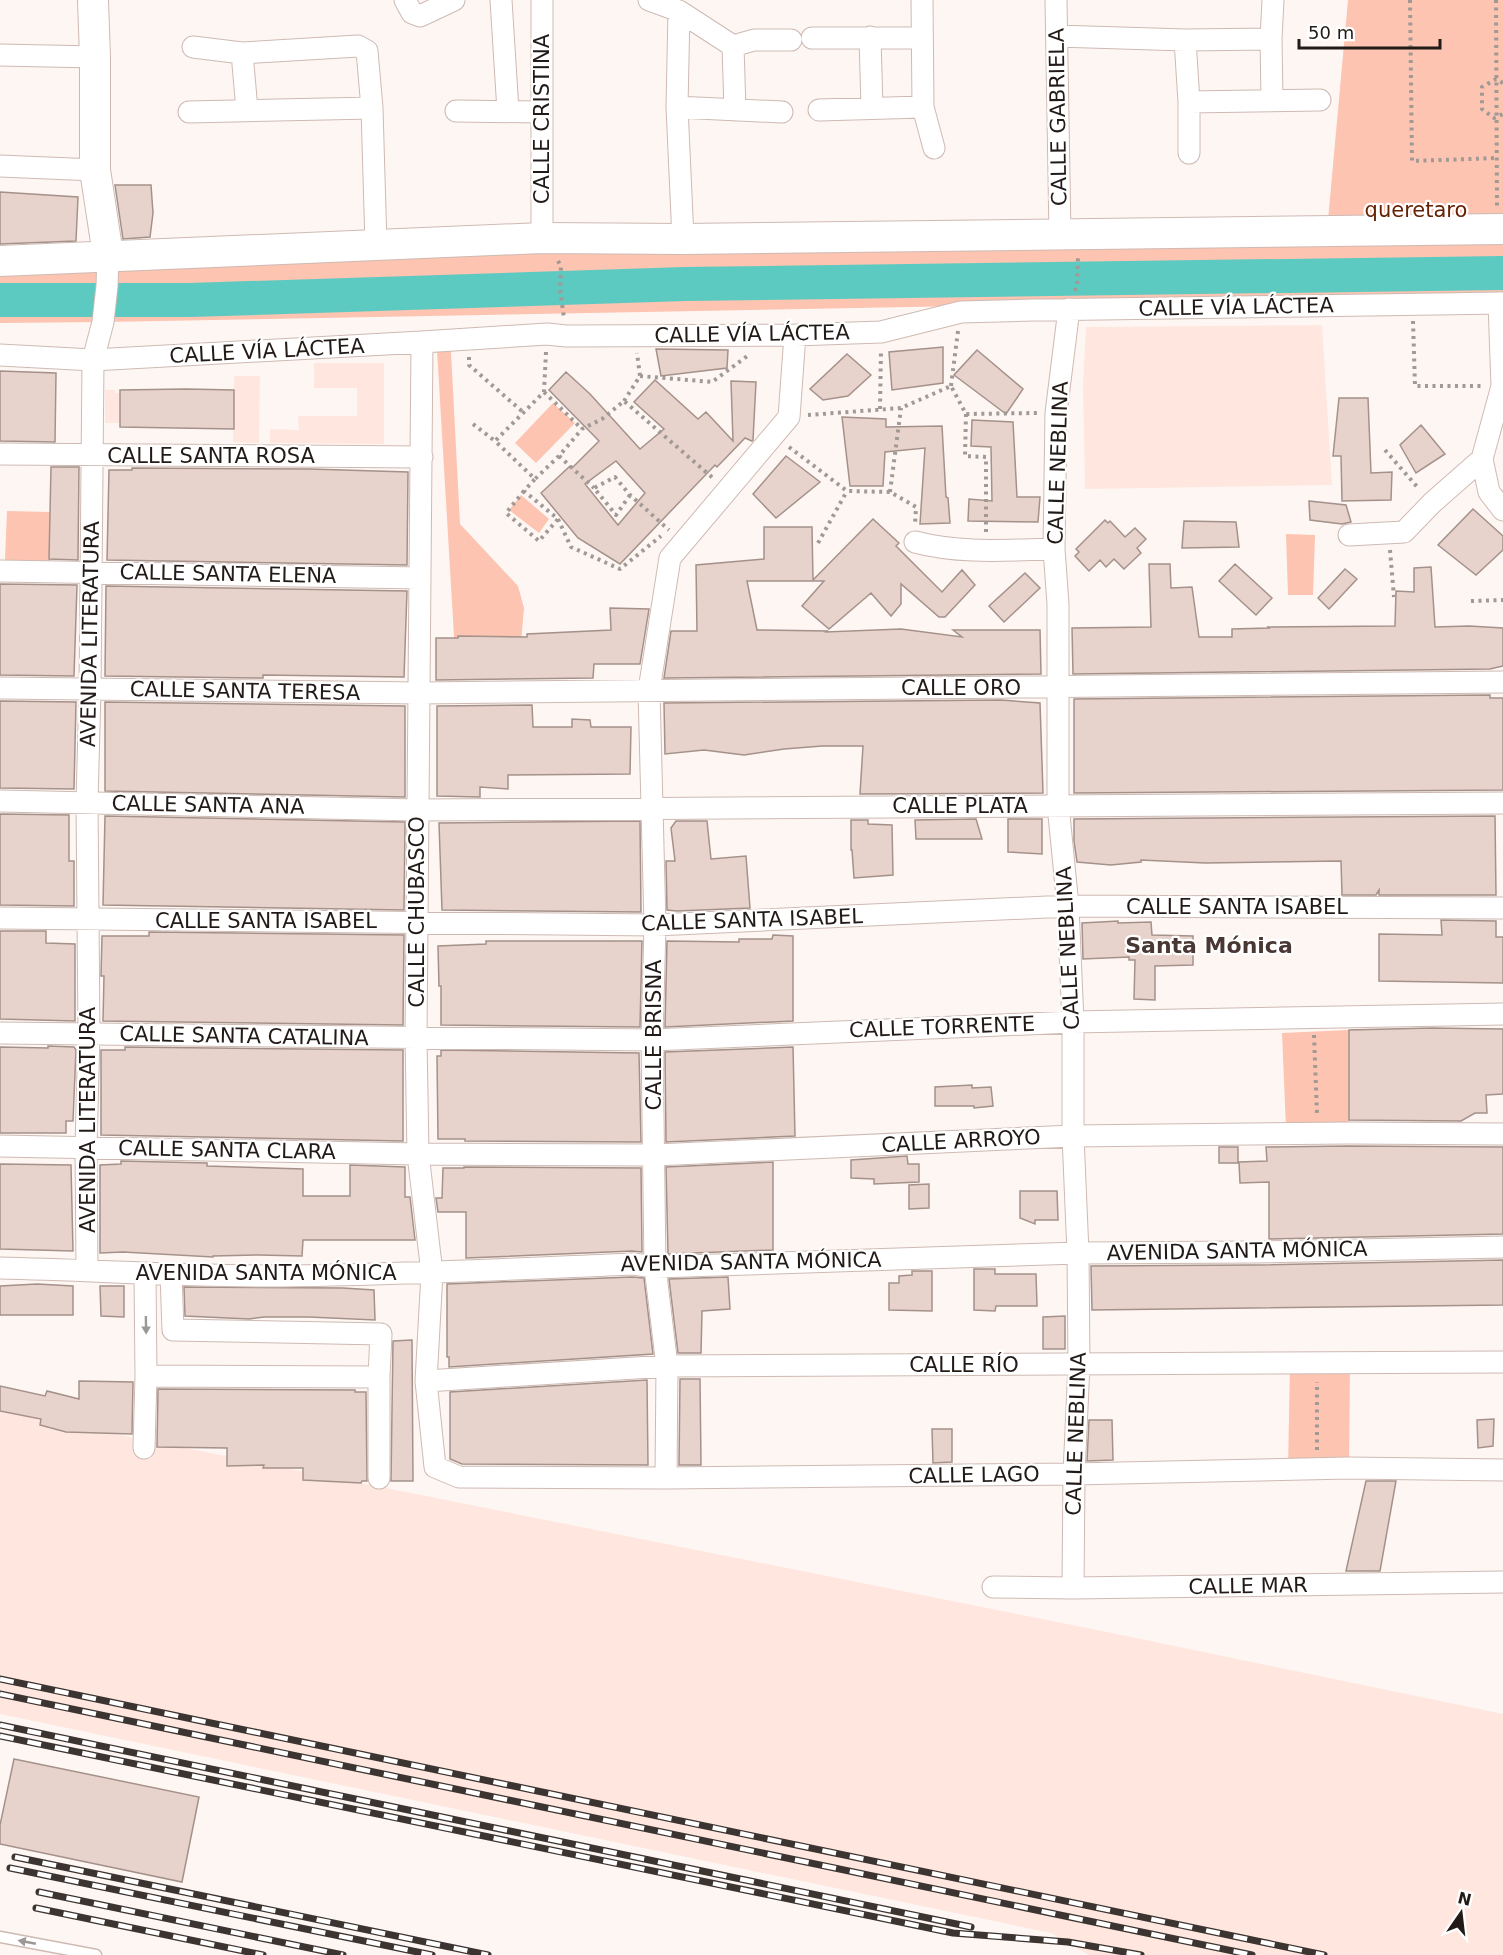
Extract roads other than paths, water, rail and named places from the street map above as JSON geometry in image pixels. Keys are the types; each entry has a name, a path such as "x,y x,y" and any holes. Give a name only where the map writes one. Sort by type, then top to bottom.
{"street":[{"name":"AVENIDA LITERATURA","path":"87,1270 86,1147 89,1034 87,802 93,360 104,313 108,255 94,170 93,0"},
{"path":"405,0 412,13 420,16 454,0"},
{"path":"501,0 508,111"},
{"name":"CALLE CRISTINA","path":"542,0 542,238"},
{"path":"650,0 679,11 733,46 754,40 791,40"},
{"path":"921,0 923,107 934,148"},
{"name":"CALLE GABRIELA","path":"1056,0 1060,235"},
{"path":"1272,100 1273,0"},
{"path":"679,11 677,107 683,239"},
{"path":"1057,36 1185,40 1271,39"},
{"path":"870,37 872,108"},
{"path":"812,38 922,38"},
{"path":"1185,40 1190,153"},
{"path":"193,47 242,53 358,46 367,51 372,108 376,244"},
{"path":"733,46 735,110"},
{"path":"242,53 247,110"},
{"path":"0,55 95,57"},
{"path":"1189,102 1320,100"},
{"path":"677,107 782,112"},
{"path":"819,110 923,107"},
{"path":"189,112 372,108"},
{"path":"456,111 541,112"},
{"path":"0,166 94,170"},
{"path":"0,261 542,238 683,239 1500,229"},
{"path":"1501,303 1502,386 1482,459 1489,492 1503,510"},
{"name":"CALLE VÍA LÁCTEA","path":"0,355 93,360 469,338 880,332 961,312 1501,303"},
{"name":"CALLE NEBLINA","path":"1069,309 1056,413 1054,549 1058,604 1058,805 1068,906 1078,1253 1079,1364 1074,1474 1073,1588"},
{"name":"CALLE BRISNA","path":"666,1478 667,1366 655,1267 652,1040 653,808 650,690 674,543 727,491 789,417 795,335"},
{"name":"CALLE CHUBASCO","path":"422,342 417,810 418,1154 432,1273 426,1381 435,1467 446,1473"},
{"name":"CALLE SANTA ROSA","path":"0,454 422,457"},
{"path":"1349,535 1404,532 1432,503 1482,459"},
{"path":"915,542 941,549 986,551 1054,549"},
{"name":"CALLE SANTA ELENA","path":"0,571 420,578"},
{"name":"CALLE ORO","path":"419,693 1503,682"},
{"name":"CALLE SANTA TERESA","path":"0,688 419,693"},
{"name":"CALLE SANTA ANA","path":"0,801 417,810"},
{"name":"CALLE PLATA","path":"417,810 1503,803"},
{"name":"CALLE SANTA ISABEL","path":"0,918 654,925 1068,906 1503,908"},
{"name":"CALLE TORRENTE","path":"416,1038 652,1040 1072,1022 1503,1014"},
{"name":"CALLE SANTA CATALINA","path":"0,1033 416,1038"},
{"name":"CALLE ARROYO","path":"418,1154 655,1155 1073,1136 1350,1132 1503,1134"},
{"name":"CALLE SANTA CLARA","path":"0,1146 418,1154"},
{"name":"AVENIDA SANTA MÓNICA","path":"0,1268 272,1276 432,1273 633,1264 655,1267 1078,1253 1503,1247"},
{"path":"144,1449 145,1274"},
{"path":"171,1274 173,1330 381,1334 379,1478"},
{"name":"CALLE RÍO","path":"426,1381 667,1366 1503,1362"},
{"path":"146,1376 379,1377"},
{"name":"CALLE LAGO","path":"446,1473 459,1477 666,1478 1074,1474 1317,1468 1503,1470"},
{"name":"CALLE MAR","path":"993,1587 1503,1582"}],"lane":[{"path":"0,1937 96,1955"}],"waterway":[{"path":"0,300 190,300 685,284 1503,273"}],"railway":[{"path":"0,1679 1324,1955"},
{"path":"0,1694 1252,1955"},
{"path":"0,1725 971,1927"},
{"path":"0,1736 953,1933 1068,1942 1141,1955"},
{"path":"15,1857 488,1955"},
{"path":"10,1868 432,1955"},
{"path":"39,1892 343,1955"},
{"path":"36,1908 263,1955"}],"district":[{"name":"Santa Mónica","path":"1209,945"}],"park label":[{"name":"queretaro","path":"1416,210"}]}
